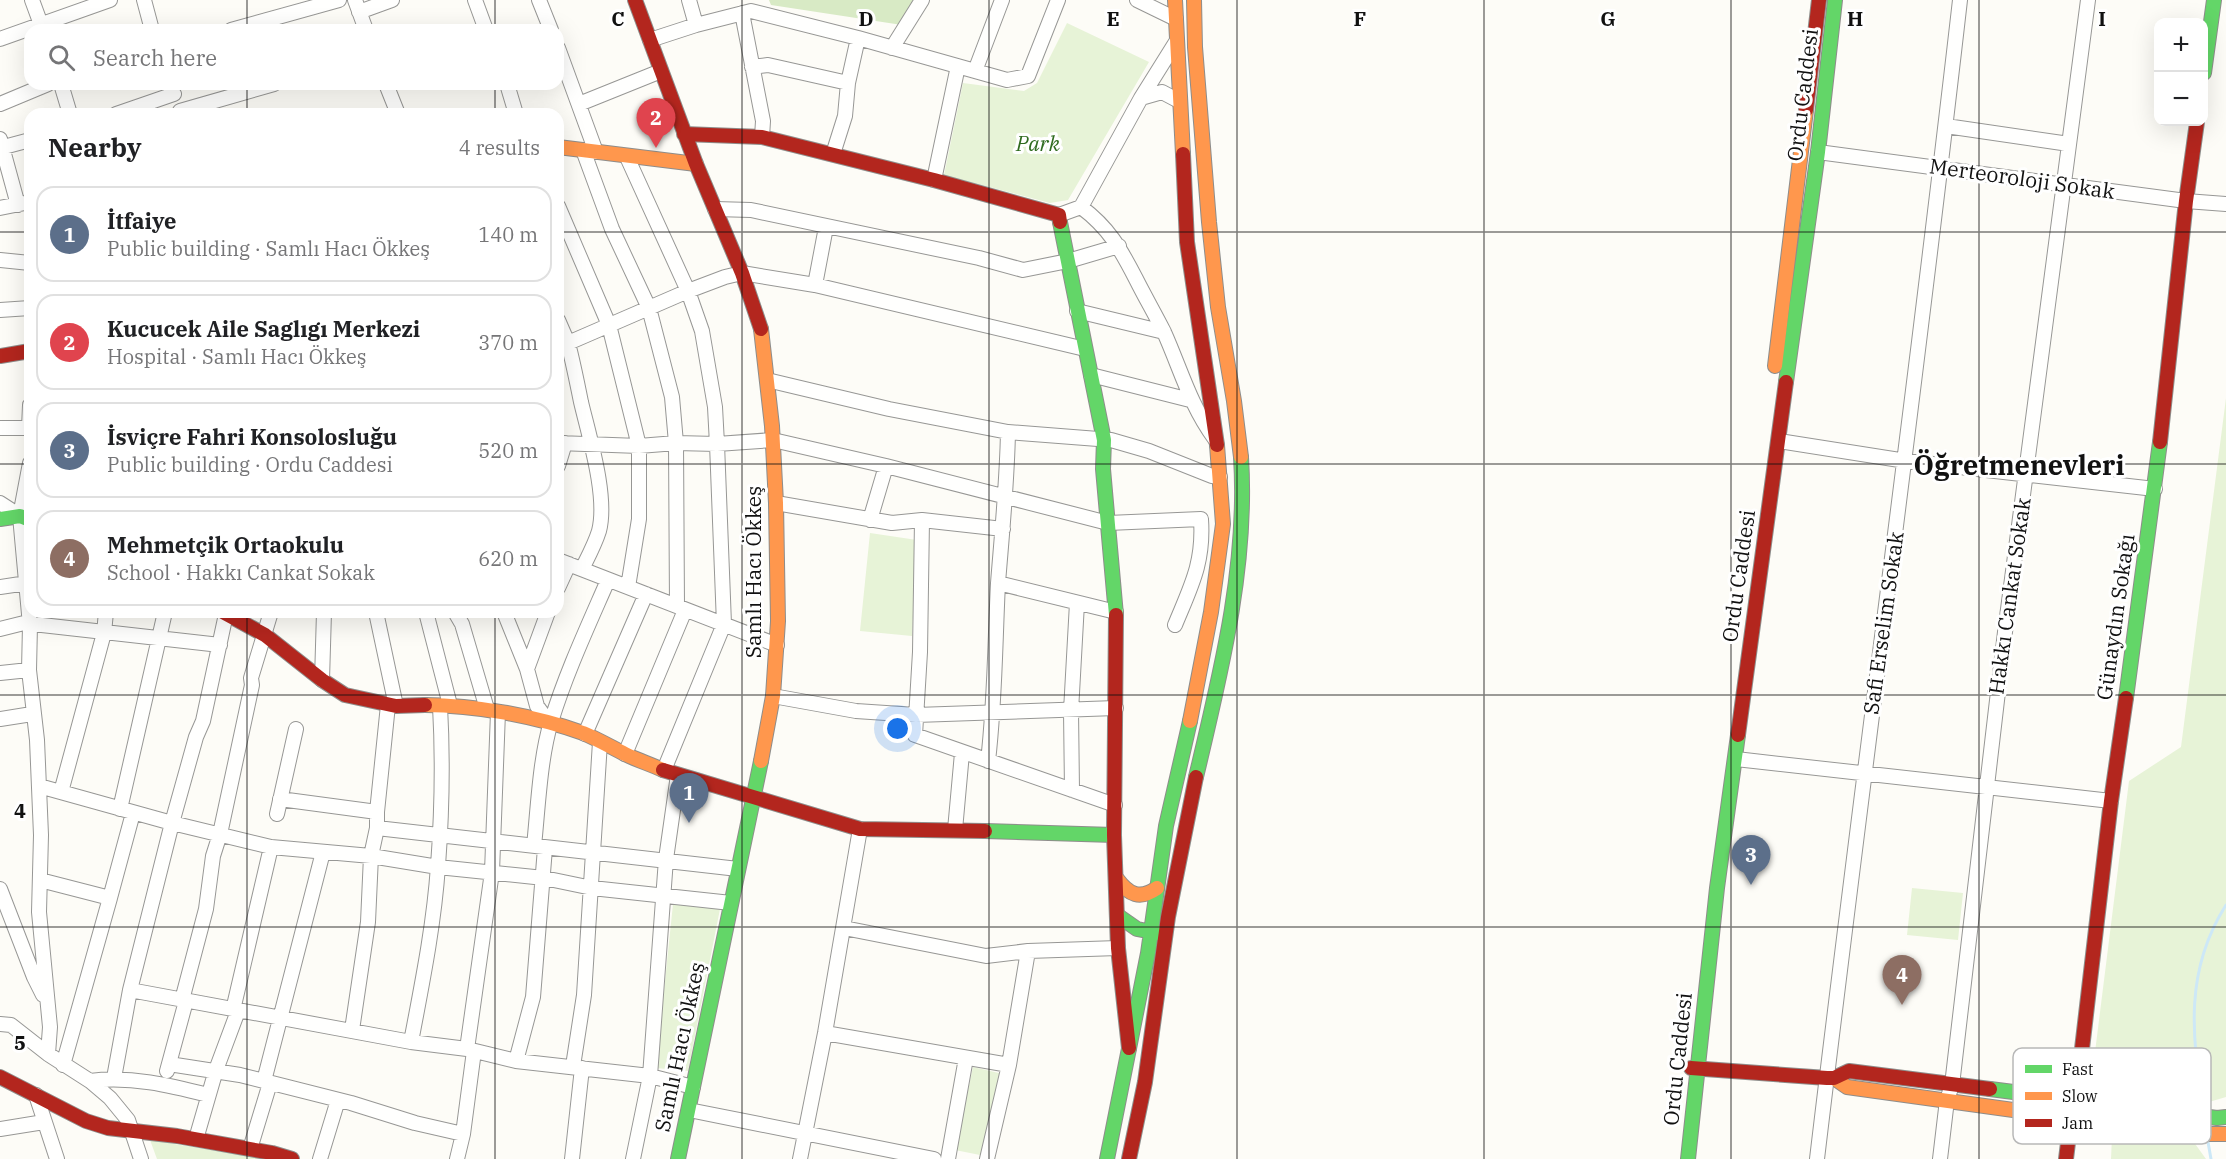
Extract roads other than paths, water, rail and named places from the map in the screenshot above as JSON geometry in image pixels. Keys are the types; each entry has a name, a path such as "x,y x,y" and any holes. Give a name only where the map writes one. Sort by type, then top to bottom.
{"street":[{"path":"32,0 41,24"},
{"path":"50,24 110,0"},
{"path":"144,0 150,24"},
{"path":"253,24 339,0"},
{"path":"364,24 357,6 392,0"},
{"path":"475,0 484,24"},
{"path":"539,0 549,24"},
{"name":"Samlı Hacı Ökkeş","path":"635,0 684,134 742,273 761,330 768,380 776,503 778,621 773,696 678,1159"},
{"path":"689,0 696,25"},
{"path":"892,48 922,0"},
{"path":"975,70 1002,0"},
{"path":"650,40 747,8 1007,80 1028,76 1058,0"},
{"path":"1107,1159 1151,932 1166,826 1184,752 1212,612 1223,525 1216,441 1187,242 1175,0"},
{"path":"1129,1159 1145,1082 1166,934 1191,797 1216,692 1234,597 1242,525 1240,447 1218,307 1209,222 1195,47 1194,0"},
{"name":"Ordu Caddesi","path":"1680,1159 1696,1068 1705,923 1819,0"},
{"name":"Ordu Caddesi","path":"1688,1159 1707,970 1818,152 1835,0"},
{"name":"Safi Erselim Sokak","path":"1817,1159 1830,1078 1864,772 1906,461 1960,0"},
{"name":"Hakkı Cankat Sokak","path":"1940,1159 1947,1100 1952,1085 1986,787 2088,0"},
{"path":"2204,72 2214,0"},
{"path":"1144,2 1176,19"},
{"path":"747,8 752,67 763,121 762,137"},
{"path":"0,39 24,32"},
{"path":"833,154 845,116 848,83 858,38"},
{"path":"684,134 762,137 934,180 1059,215 1081,207 1141,98 1176,42"},
{"path":"564,64 579,104 612,229 649,308 672,397 676,443 681,608 625,754"},
{"path":"752,67 768,65 848,83"},
{"path":"934,180 958,66"},
{"path":"579,104 661,71"},
{"path":"0,104 34,90"},
{"path":"63,90 68,108"},
{"path":"129,108 170,90"},
{"path":"172,90 179,108"},
{"path":"194,108 254,90"},
{"path":"388,90 396,108"},
{"path":"509,90 514,108"},
{"path":"1141,98 1162,92 1179,101"},
{"path":"1946,126 2069,144"},
{"name":"Günaydın Sokağı","path":"2082,1048 2110,801 2155,489 2186,201 2196,126"},
{"path":"0,208 24,204 1,145 24,141"},
{"path":"564,148 696,164"},
{"name":"Merteoroloji Sokak","path":"1818,152 2186,201 2226,204"},
{"path":"627,157 688,291 702,331 715,407 724,624 664,770"},
{"path":"1081,207 1100,221 1119,246 1164,332 1190,400 1216,441"},
{"path":"715,209 751,210 979,258 1023,270 1068,261 1119,246"},
{"path":"1059,215 1104,440 1103,469 1116,612 1114,835 1118,948 1129,1048"},
{"path":"564,220 609,325 639,446 639,519 628,587"},
{"path":"815,285 826,227"},
{"path":"0,260 24,262"},
{"path":"564,344 688,291 742,273 815,285 1085,349"},
{"path":"0,310 24,308"},
{"path":"1077,311 1164,332"},
{"path":"564,347 592,444 598,484 600,522 594,544 582,570"},
{"path":"0,356 24,352"},
{"path":"1091,375 1190,400"},
{"path":"768,380 889,409 1008,432 1104,440 1149,451 1212,476 1220,477"},
{"path":"0,428 24,428"},
{"path":"988,761 994,713 1008,432"},
{"path":"564,443 639,446 773,440 886,466 1108,524 1201,519 1202,543 1198,564 1175,625"},
{"path":"1779,441 1906,461 2155,489"},
{"path":"870,520 886,466"},
{"path":"0,503 24,517"},
{"path":"776,503 892,523 922,520 1003,529"},
{"path":"0,519 24,518"},
{"path":"922,520 920,652 915,735 1115,805"},
{"path":"564,562 777,645"},
{"path":"516,1061 533,997 544,878 540,847 541,781 550,724 608,580"},
{"path":"0,586 24,583"},
{"path":"999,583 1116,612"},
{"path":"585,734 646,594"},
{"path":"1072,790 1071,711 1077,603"},
{"path":"30,618 29,670 32,714 37,740 41,835 39,912 50,1027 48,1054"},
{"path":"61,792 104,633 105,618"},
{"path":"63,1065 110,898 164,618"},
{"path":"114,1078 130,990 172,823 196,737 203,721 224,618"},
{"path":"234,618 265,635 322,680 345,694 366,701 392,705 493,710 550,724 585,734 625,754 678,775 861,829 1114,835"},
{"path":"163,1084 206,909 213,856 220,834 252,685 251,678 269,618"},
{"path":"322,680 324,618"},
{"path":"352,1030 368,922 371,856 377,828 376,812 392,705 377,618"},
{"path":"411,1042 438,867 443,765 445,706 427,618"},
{"path":"456,1159 463,1134 470,1050 492,872 493,840 493,710 458,618"},
{"path":"506,618 537,706 550,724"},
{"path":"526,669 546,618"},
{"path":"0,629 24,623 220,645"},
{"path":"0,673 29,670"},
{"path":"773,696 856,711 916,715 1116,708"},
{"path":"0,718 32,714"},
{"path":"277,814 296,729"},
{"path":"573,1159 577,1067 592,888 592,851 600,742"},
{"path":"955,830 962,753"},
{"path":"1736,759 2110,801"},
{"path":"633,1159 650,1076 666,860 678,775"},
{"path":"39,786 172,823 271,847 371,856 438,867 544,878 592,888 731,903"},
{"path":"280,800 376,812"},
{"path":"377,828 738,868"},
{"path":"800,1159 825,1034 861,829"},
{"path":"196,1139 236,1010 271,847"},
{"path":"250,1149 267,1082 279,1018 324,852"},
{"path":"1117,879 1127,892 1134,896 1143,896 1157,888"},
{"path":"40,880 110,898"},
{"path":"0,889 46,1002"},
{"path":"1117,915 1137,928 1166,934"},
{"path":"844,928 986,956 1028,951 1118,948"},
{"path":"987,1159 1009,1065 1028,951"},
{"path":"130,990 411,1042 470,1050 516,1061 650,1076 693,1087"},
{"path":"0,1024 11,1025 63,1065 90,1081 122,1111 132,1131 141,1159"},
{"path":"825,1034 1009,1065"},
{"path":"948,1159 966,1058"},
{"path":"169,1064 216,1070 267,1082 463,1134"},
{"path":"1696,1068 1830,1078 1847,1087 2013,1110"},
{"path":"1830,1078 1849,1071 2013,1092"},
{"path":"0,1077 86,1121 108,1128 196,1139 292,1159"},
{"path":"90,1081 114,1078 163,1084 208,1095"},
{"path":"36,1095 57,1159"},
{"path":"320,1159 338,1100"},
{"path":"689,1110 934,1159"},
{"path":"2211,1116 2226,1117"},
{"path":"0,1129 44,1122"},
{"name":"Günaydın Sokağı","path":"2066,1159 2068,1144"}],"waterway":[{"path":"2195,1048 2194,1029 2197,979 2203,954 2226,905"},
{"path":"2208,1144 2211,1159"}],"place":[{"name":"Kucucek Aile Saglıgı Merkezi","path":"656,148"},
{"name":"İtfaiye","path":"689,823"},
{"name":"İsviçre Fahri Konsolosluğu","path":"1751,885"},
{"name":"Mehmetçik Ortaokulu","path":"1902,1005"}],"district":[{"name":"Öğretmenevleri","path":"2019,466"}],"park label":[{"name":"Park","path":"1038,144"}]}
